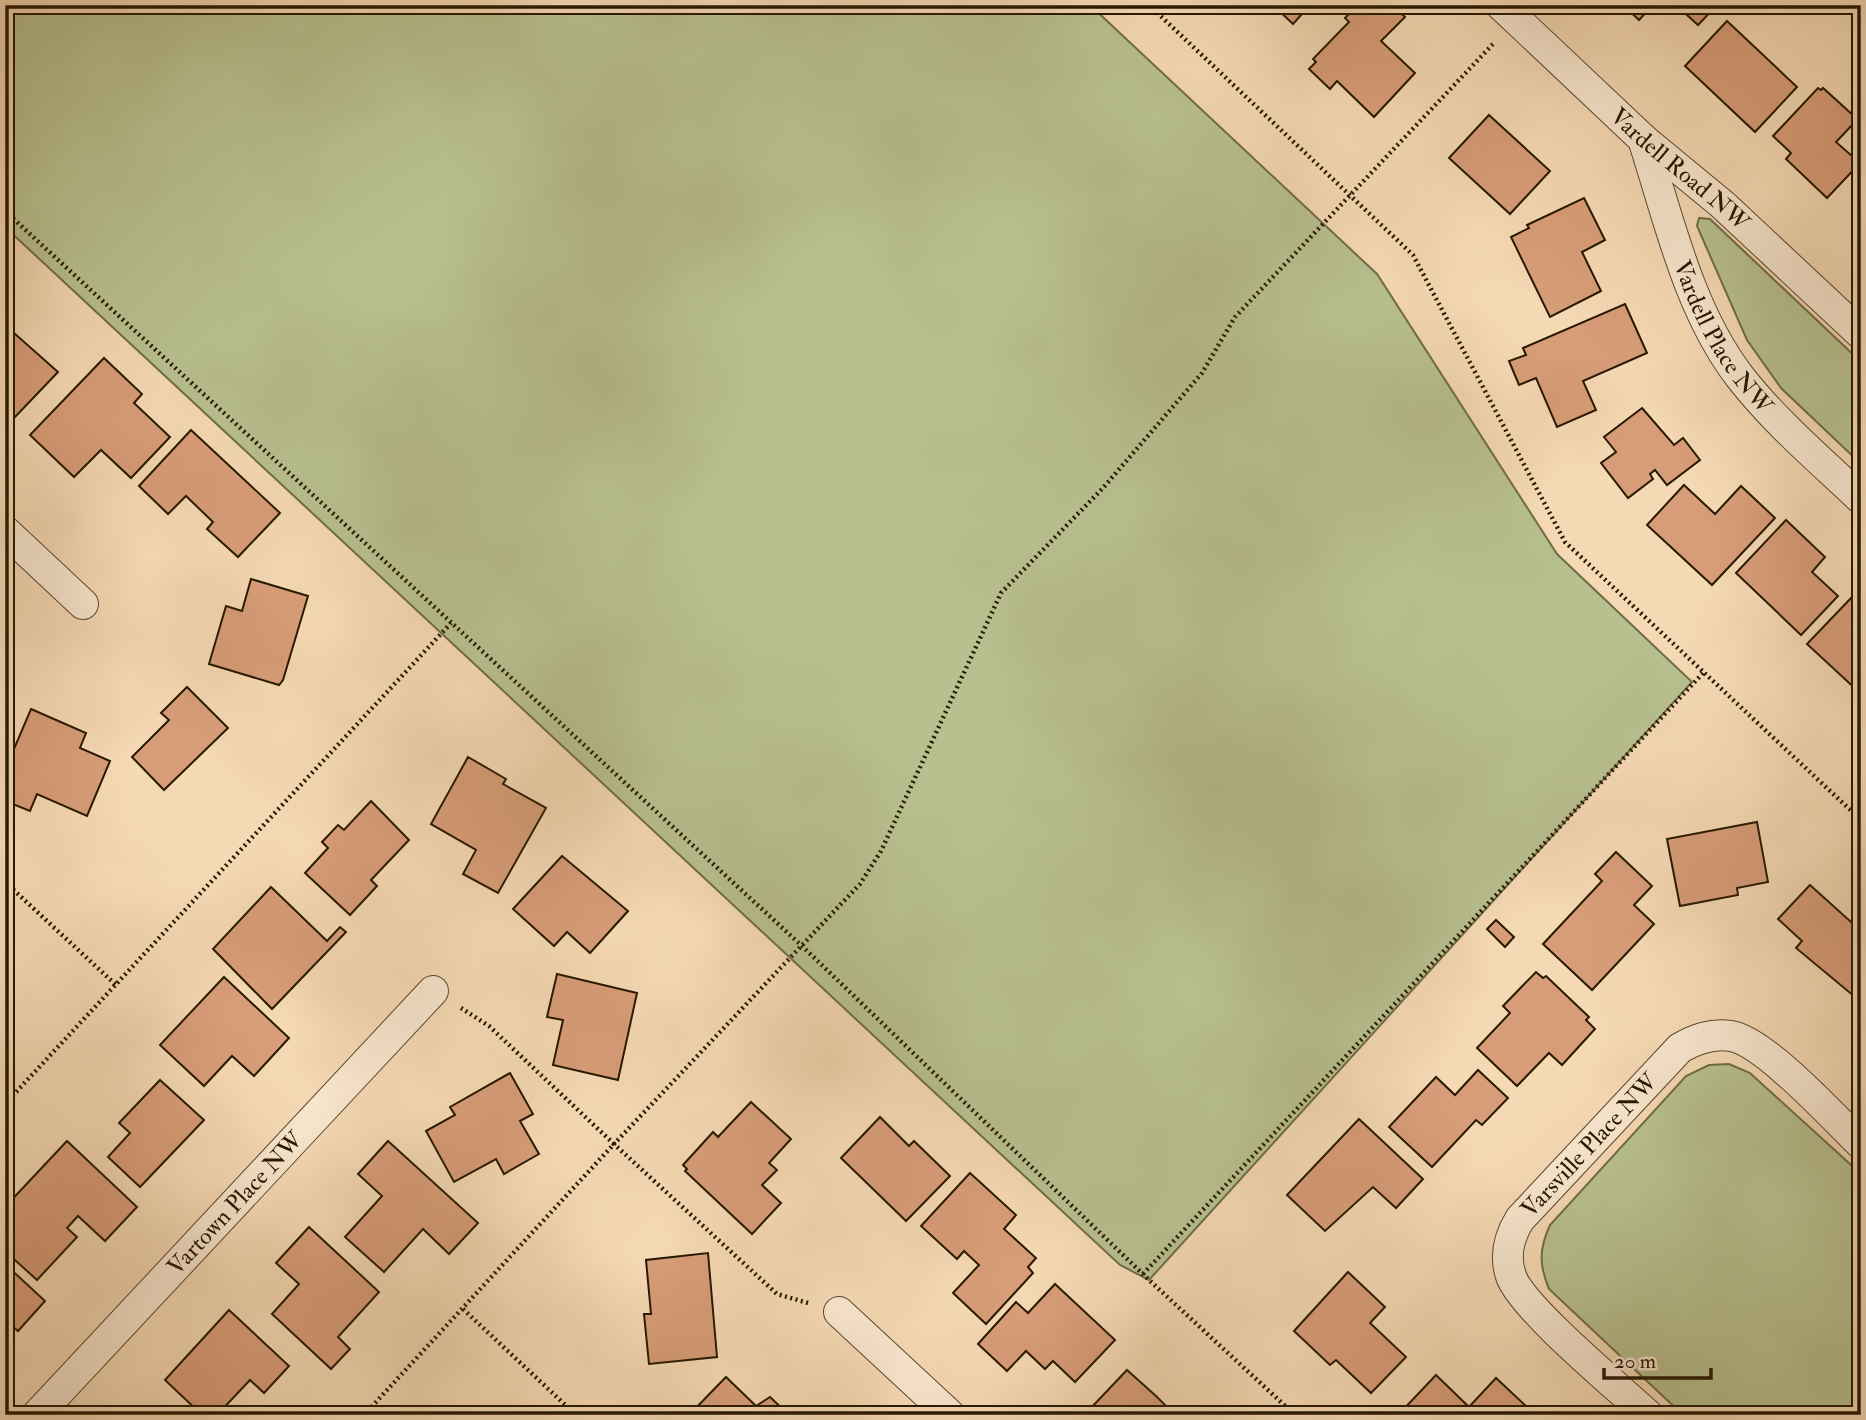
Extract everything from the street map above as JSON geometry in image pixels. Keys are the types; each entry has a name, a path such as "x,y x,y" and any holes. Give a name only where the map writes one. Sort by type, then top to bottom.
{"street":[{"name":"Vardell Road NW","path":"1508,12 1643,139 1723,205 1861,334"},
{"name":"Vardell Place NW","path":"1643,139 1688,278 1712,331 1740,376 1791,433 1861,499"},
{"path":"5,531 83,604"},
{"name":"Vartown Place NW","path":"37,1415 433,991"},
{"name":"Varsville Place NW","path":"1647,1415 1519,1293 1508,1262 1512,1233 1520,1219 1679,1048 1696,1039 1715,1035 1733,1036 1758,1048 1861,1144"},
{"path":"839,1312 950,1415"}],"path":[{"path":"1149,5 1413,254 1564,542 1861,820"},
{"path":"1854,5 1861,11"},
{"path":"365,1415 614,1144 860,884 881,851 1000,593 1103,488 1202,373 1236,317 1301,244 1352,195 1508,12"},
{"path":"5,211 803,946 1143,1274 1295,1415"},
{"path":"5,1104 451,623"},
{"path":"1143,1274 1703,673"},
{"path":"5,882 116,985"},
{"path":"433,991 489,1026 777,1294 839,1312"},
{"path":"463,1309 576,1415"}],"green space":[{"path":"5,5 1090,5 1377,274 1557,554 1692,682 1149,1280 1120,1265 5,227"},
{"path":"1699,218 1710,219 1861,362 1861,464 1781,388 1747,340 1697,226"},
{"path":"1729,1064 1750,1073 1861,1174 1861,1415 1683,1415 1549,1289 1542,1257 1550,1225 1686,1076 1709,1065"}],"building":[{"path":"1273,5 1310,5 1293,24"},
{"path":"1357,5 1392,5 1405,17 1381,41 1415,73 1374,117 1337,81 1330,89 1309,69 1316,62 1313,59 1349,22 1345,18"},
{"path":"1623,5 1653,5 1639,20"},
{"path":"1676,5 1717,5 1698,25"},
{"path":"1727,21 1797,87 1755,132 1685,66"},
{"path":"1818,88 1823,88 1855,117 1855,122 1836,142 1860,163 1827,198 1786,159 1791,153 1773,136"},
{"path":"1489,115 1550,171 1510,214 1449,158"},
{"path":"1584,198 1605,240 1582,252 1601,291 1550,317 1511,237 1529,228 1527,225"},
{"path":"1625,304 1647,353 1583,381 1596,410 1557,427 1536,378 1519,385 1509,361 1526,355 1523,348"},
{"path":"5,325 58,372 14,418 5,409"},
{"path":"104,358 142,394 134,403 170,437 131,478 101,450 74,477 30,435"},
{"path":"1642,408 1674,445 1683,438 1700,460 1667,485 1655,470 1650,474 1653,479 1628,498 1601,463 1616,452 1604,437"},
{"path":"191,430 280,513 238,557 207,529 213,522 186,496 168,514 139,486"},
{"path":"1684,485 1715,514 1741,486 1775,518 1712,585 1647,525"},
{"path":"1786,520 1825,557 1812,572 1838,596 1801,635 1736,573"},
{"path":"251,579 308,596 283,680 279,685 209,664 226,606 242,611"},
{"path":"1853,596 1861,603 1861,694 1807,644"},
{"path":"187,687 228,728 164,790 132,757 169,720 161,713"},
{"path":"31,709 86,733 80,748 110,761 87,816 37,794 30,811 5,801 12,780 5,777 5,770"},
{"path":"468,757 506,779 503,784 546,808 498,893 463,874 476,850 431,824"},
{"path":"371,801 409,840 371,880 377,886 350,915 305,873 328,848 322,842 338,825 344,830"},
{"path":"1757,822 1768,882 1737,888 1738,895 1680,906 1667,839"},
{"path":"1616,852 1652,886 1634,905 1654,924 1592,990 1543,944 1602,881 1595,874"},
{"path":"562,856 628,911 590,953 567,932 554,946 513,909"},
{"path":"1810,885 1861,931 1861,991 1855,997 1796,948 1802,941 1778,919"},
{"path":"271,887 327,941 340,927 346,932 272,1009 213,949"},
{"path":"1496,920 1514,937 1505,947 1487,929"},
{"path":"1536,972 1543,978 1546,976 1589,1017 1586,1020 1595,1029 1562,1065 1549,1053 1517,1086 1477,1048 1510,1013 1503,1006"},
{"path":"557,974 637,993 618,1080 553,1065 563,1020 547,1017"},
{"path":"224,977 289,1038 254,1076 232,1056 204,1086 160,1045"},
{"path":"1478,1070 1508,1098 1482,1125 1476,1120 1432,1167 1389,1127 1436,1077 1455,1095"},
{"path":"510,1073 533,1114 520,1121 539,1154 504,1174 496,1159 454,1182 426,1131 455,1115 450,1107"},
{"path":"160,1080 204,1120 140,1187 108,1157 130,1133 119,1123"},
{"path":"751,1102 791,1139 769,1163 777,1170 762,1185 781,1203 752,1234 685,1171 687,1169 683,1165 713,1132 718,1137"},
{"path":"880,1117 909,1146 914,1141 950,1176 906,1221 841,1158"},
{"path":"1359,1119 1423,1179 1396,1208 1373,1187 1325,1231 1287,1195"},
{"path":"67,1141 137,1207 105,1241 78,1216 67,1228 77,1237 37,1280 5,1251 5,1207"},
{"path":"388,1141 478,1223 449,1254 423,1229 384,1272 345,1237 382,1196 358,1174"},
{"path":"970,1173 1016,1215 1004,1229 1036,1258 1028,1267 1033,1273 986,1324 953,1293 979,1265 964,1251 957,1259 921,1226"},
{"path":"309,1227 379,1292 338,1337 350,1349 331,1369 272,1314 299,1284 276,1263"},
{"path":"708,1253 717,1357 649,1364 644,1314 651,1314 646,1260"},
{"path":"5,1264 45,1301 18,1331 5,1320"},
{"path":"1348,1272 1385,1307 1370,1323 1406,1357 1371,1393 1336,1360 1330,1365 1294,1331"},
{"path":"1055,1284 1115,1340 1075,1382 1053,1361 1045,1369 1026,1351 1007,1371 978,1344 1016,1302 1028,1313"},
{"path":"229,1310 289,1366 264,1393 250,1380 217,1415 202,1415 165,1380"},
{"path":"1127,1370 1175,1415 1092,1415 1088,1411"},
{"path":"1436,1375 1469,1407 1496,1378 1526,1406 1517,1415 1402,1415 1400,1413"},
{"path":"726,1377 756,1406 770,1397 789,1415 689,1415"}]}
